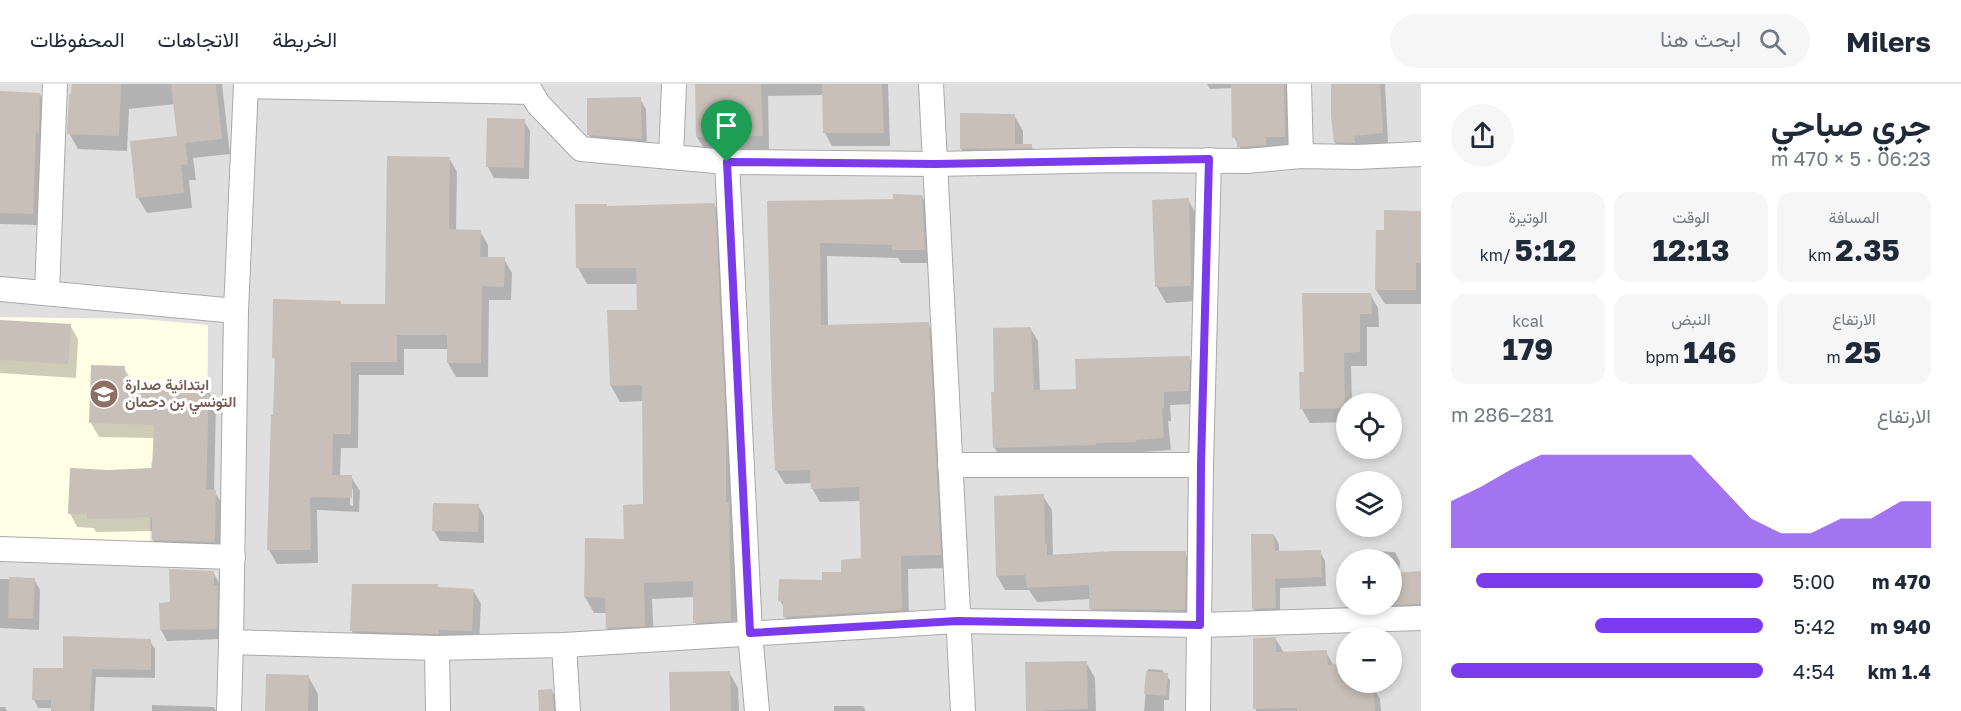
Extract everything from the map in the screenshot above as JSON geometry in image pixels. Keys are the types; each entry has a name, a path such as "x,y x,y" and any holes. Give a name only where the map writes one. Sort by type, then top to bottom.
{"street":[{"path":"47,293 55,84"},
{"path":"671,157 674,84"},
{"path":"931,84 963,711"},
{"path":"1299,84 1301,156"},
{"path":"229,711 236,311 246,85 535,88 538,104 581,149 727,162 935,164 1209,159 1247,161 1301,156 1357,157 1421,154"},
{"path":"1198,711 1201,465 1209,159"},
{"path":"727,162 750,633 757,711"},
{"path":"0,289 236,311"},
{"path":"950,465 1201,465"},
{"path":"0,549 233,557"},
{"path":"231,642 438,648 564,645 957,621 1200,625 1421,618"},
{"path":"564,645 568,711"},
{"path":"438,648 438,711"}],"shaded area":[{"path":"0,84 1421,84 1421,711 0,711"},
{"name":"ابتدائية صدارة التونسي بن دحمان","path":"0,317 142,319 208,325 207,463 151,462 150,552 0,550"}],"building":[{"path":"72,84 121,84 119,136 67,134 69,94 71,94"},
{"path":"171,84 216,84 222,139 185,143 188,164 181,165 184,193 136,198 130,141 177,136"},
{"path":"695,84 761,84 763,136 696,137"},
{"path":"822,84 882,84 884,133 823,133"},
{"path":"1231,84 1284,84 1285,137 1266,137 1266,145 1237,147 1237,138 1232,138"},
{"path":"1331,84 1380,84 1383,133 1354,136 1355,143 1334,142"},
{"path":"0,91 40,93 33,214 0,213"},
{"path":"641,97 642,139 587,135 587,98"},
{"path":"960,113 1015,114 1015,144 1032,144 1032,148 960,149"},
{"path":"487,118 525,119 524,168 486,167"},
{"path":"387,156 450,157 449,229 481,230 480,257 505,257 504,287 482,286 481,363 447,363 447,335 397,335 397,362 351,362 351,434 333,434 332,475 352,475 352,498 310,497 311,550 267,550 275,358 272,358 273,299 341,301 341,304 385,304"},
{"path":"893,194 922,195 925,250 892,250 892,245 820,243 821,325 929,322 941,555 901,556 902,610 783,617 783,601 778,601 779,579 822,580 822,572 841,572 841,560 861,558 859,487 811,489 810,470 775,471 767,201 893,199"},
{"path":"1189,198 1191,286 1155,287 1152,200"},
{"path":"715,203 726,426 726,502 729,502 731,621 693,623 693,581 644,583 645,626 606,628 605,598 584,597 585,538 624,539 623,505 643,504 642,385 610,386 607,310 637,310 636,268 576,268 575,204 607,204 607,206"},
{"path":"1384,210 1421,211 1421,263 1416,263 1416,290 1375,290 1376,230 1384,230"},
{"path":"1302,293 1371,293 1372,314 1360,314 1360,352 1344,353 1345,393 1336,393 1336,408 1300,409 1299,372 1304,372"},
{"path":"0,320 71,324 68,364 0,360"},
{"path":"1031,327 1034,390 1076,389 1075,359 1190,356 1189,391 1164,392 1164,408 1162,408 1164,438 1136,440 1136,442 1096,443 1096,445 993,448 991,392 994,392 993,328"},
{"path":"91,365 125,366 124,386 209,389 206,489 216,490 215,542 152,540 152,517 87,519 87,514 68,514 70,468 109,470 152,468 154,425 89,423"},
{"path":"1044,494 1047,555 1114,551 1186,551 1185,610 1089,609 1089,585 1027,588 1025,575 996,576 994,496"},
{"path":"433,503 479,504 478,532 432,531"},
{"path":"1251,534 1274,534 1275,551 1321,550 1322,577 1275,579 1276,608 1252,609"},
{"path":"169,569 214,571 214,586 218,585 217,629 160,630 159,603 170,602"},
{"path":"1421,571 1421,604 1402,605 1402,572"},
{"path":"9,577 35,578 33,619 8,618"},
{"path":"352,584 438,584 438,587 474,589 472,631 439,630 437,634 350,631"},
{"path":"63,636 151,639 151,670 92,669 90,711 51,711 51,700 32,700 33,668 63,668"},
{"path":"1276,637 1276,652 1327,650 1328,665 1336,664 1336,693 1374,693 1375,711 1253,709 1253,638"},
{"path":"1087,661 1088,709 1026,711 1025,662"},
{"path":"730,671 731,711 670,711 669,672"},
{"path":"1146,671 1168,673 1166,696 1144,694"},
{"path":"266,674 309,675 308,711 265,711"},
{"path":"552,689 554,711 539,711 538,690"}],"place":[{"name":"ابتدائية صدارة التونسي بن دحمان","path":"104,394"}],"route":[{"path":"1209,159 1201,465 1200,625 957,621 750,633 727,162 935,164 1209,159"}]}
